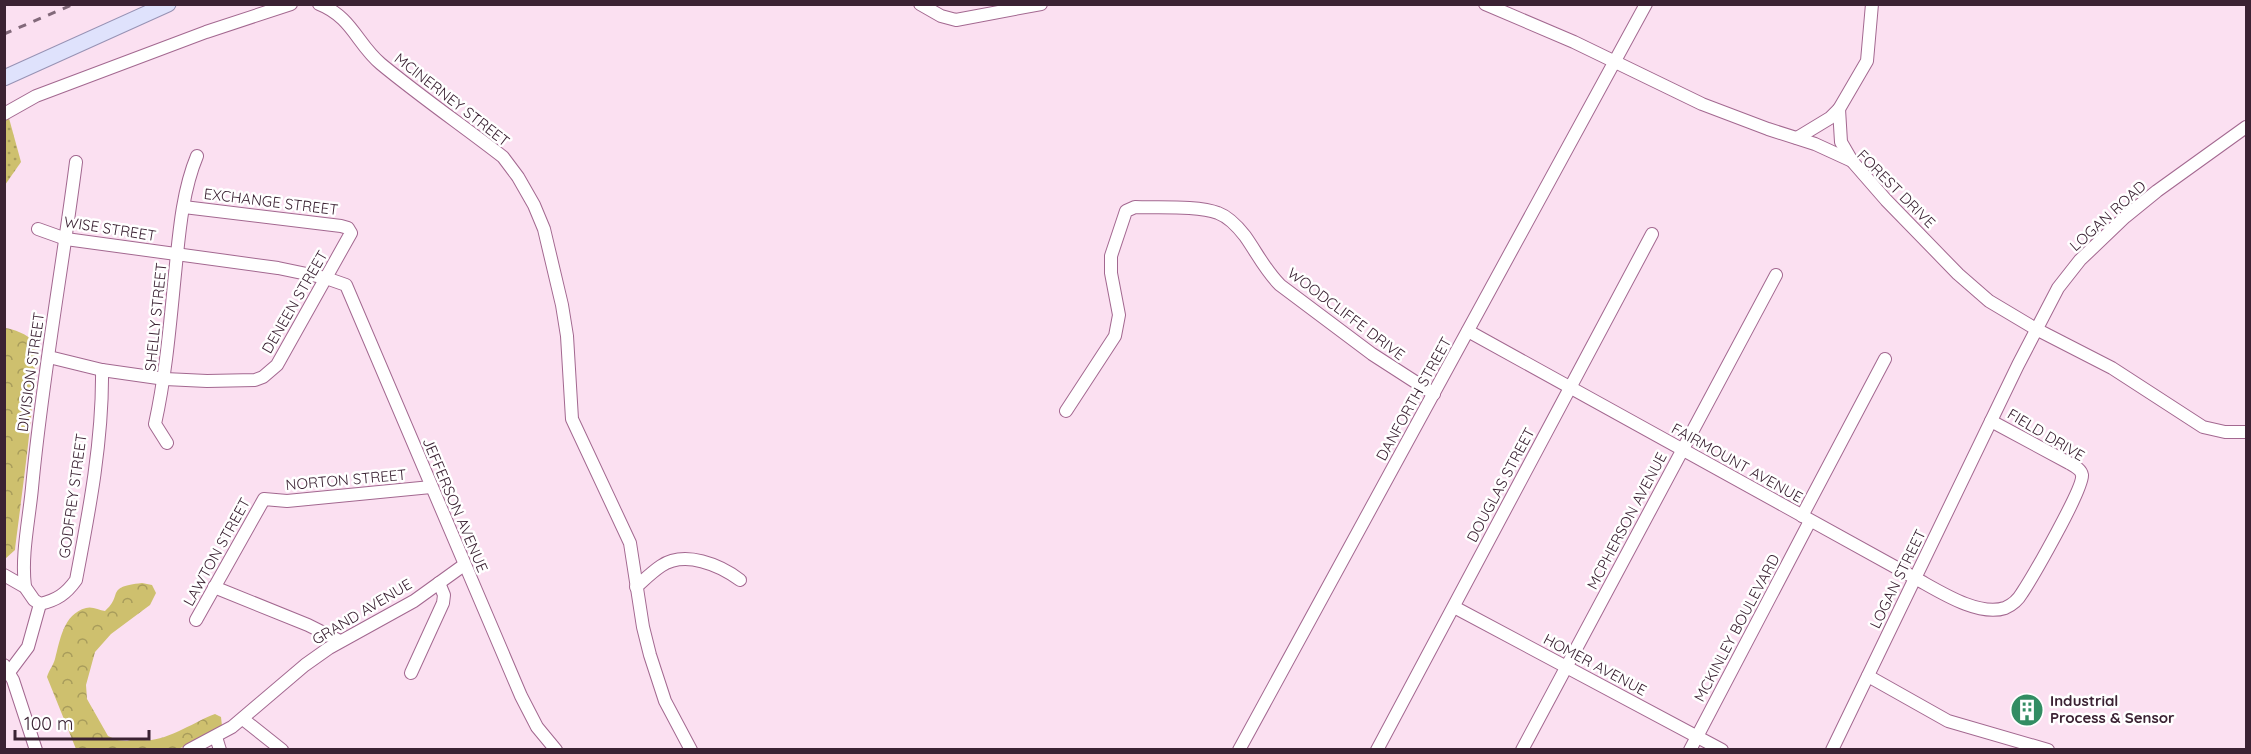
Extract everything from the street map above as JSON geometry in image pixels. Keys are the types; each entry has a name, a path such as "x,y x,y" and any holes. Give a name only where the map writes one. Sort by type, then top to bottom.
{"main road":[{"path":"4,78 168,4"}],"street":[{"path":"4,114 36,96 206,32 291,4"},
{"name":"MCINERNEY STREET","path":"319,4 335,11 344,19 379,62 502,157 518,177 534,205 553,259 562,305 567,336 572,419 630,543 643,627 658,680 670,711 691,750"},
{"path":"920,4 941,16 956,20 1041,4"},
{"name":"FOREST DRIVE","path":"1485,4 1574,42 1729,115 1797,138 1852,161 1886,200 1974,288 2007,312 2120,373 2203,427 2225,432 2247,432"},
{"name":"DANFORTH STREET","path":"1239,750 1646,4"},
{"path":"1797,138 1830,118 1839,109 1867,61 1872,4"},
{"path":"1839,109 1841,142 1852,161"},
{"name":"LOGAN ROAD","path":"1991,421 2036,328 2064,280 2101,239 2157,191 2247,127"},
{"name":"SHELLY STREET","path":"167,443 155,424 165,379 184,207 197,156"},
{"name":"DIVISION STREET","path":"25,587 23,568 38,424 76,162"},
{"name":"EXCHANGE STREET","path":"184,207 341,226 348,228 351,233"},
{"name":"WOODCLIFFE DRIVE","path":"1066,411 1115,336 1119,315 1111,273 1111,255 1126,211 1135,207 1214,211 1224,215 1242,232 1261,263 1280,285 1372,354 1434,394"},
{"name":"WISE STREET","path":"38,229 66,239 240,262 327,278"},
{"name":"DENEEN STREET","path":"165,379 242,381 259,379 270,372 286,352 351,233"},
{"name":"DOUGLAS STREET","path":"1377,750 1652,234"},
{"name":"MCPHERSON AVENUE","path":"1522,750 1776,275"},
{"name":"JEFFERSON AVENUE","path":"327,278 343,283 347,287 526,707 537,727 556,750"},
{"name":"FAIRMOUNT AVENUE","path":"1468,331 1915,578 1974,606 1996,610"},
{"path":"49,357 102,370 165,379"},
{"name":"MCKINLEY BOULEVARD","path":"1690,750 1778,585 1806,518 1885,359"},
{"name":"GODFREY STREET","path":"40,604 54,601 68,592 76,580 97,443 102,370"},
{"name":"FIELD DRIVE","path":"1991,421 2069,463 2080,471 2082,477 2070,506 2022,593 2010,606 1996,610"},
{"name":"LOGAN STREET","path":"1832,750 1991,421"},
{"name":"NORTON STREET","path":"264,499 287,501 431,487"},
{"name":"LAWTON STREET","path":"196,620 264,499"},
{"path":"636,587 662,565 677,559 711,565 740,580"},
{"name":"GRAND AVENUE","path":"189,750 216,737 243,719 305,666 340,641 389,616 464,565"},
{"path":"4,575 25,587 30,596 40,604 28,647 7,668 36,750"},
{"path":"411,673 444,603 444,595 439,583"},
{"path":"214,587 308,625 340,641"},
{"name":"HOMER AVENUE","path":"1454,607 1722,750"},
{"path":"1868,676 1930,713 1948,721 2048,750"},
{"path":"243,719 282,750"},
{"path":"216,737 220,750"}],"green space":[{"path":"4,100 21,162 5,185 4,185"},
{"path":"5,328 20,332 31,339 35,354 32,407 15,550 5,559"},
{"path":"142,583 152,585 156,593 150,605 111,634 95,652 86,685 87,699 108,736 117,740 165,737 215,714 221,717 222,726 178,749 76,749 47,677 64,629 67,622 78,611 91,607 105,611 119,589"}],"railway":[{"path":"4,34 74,4"}],"place":[{"name":"Industrial Process & Sensor","path":"2027,710"}]}
